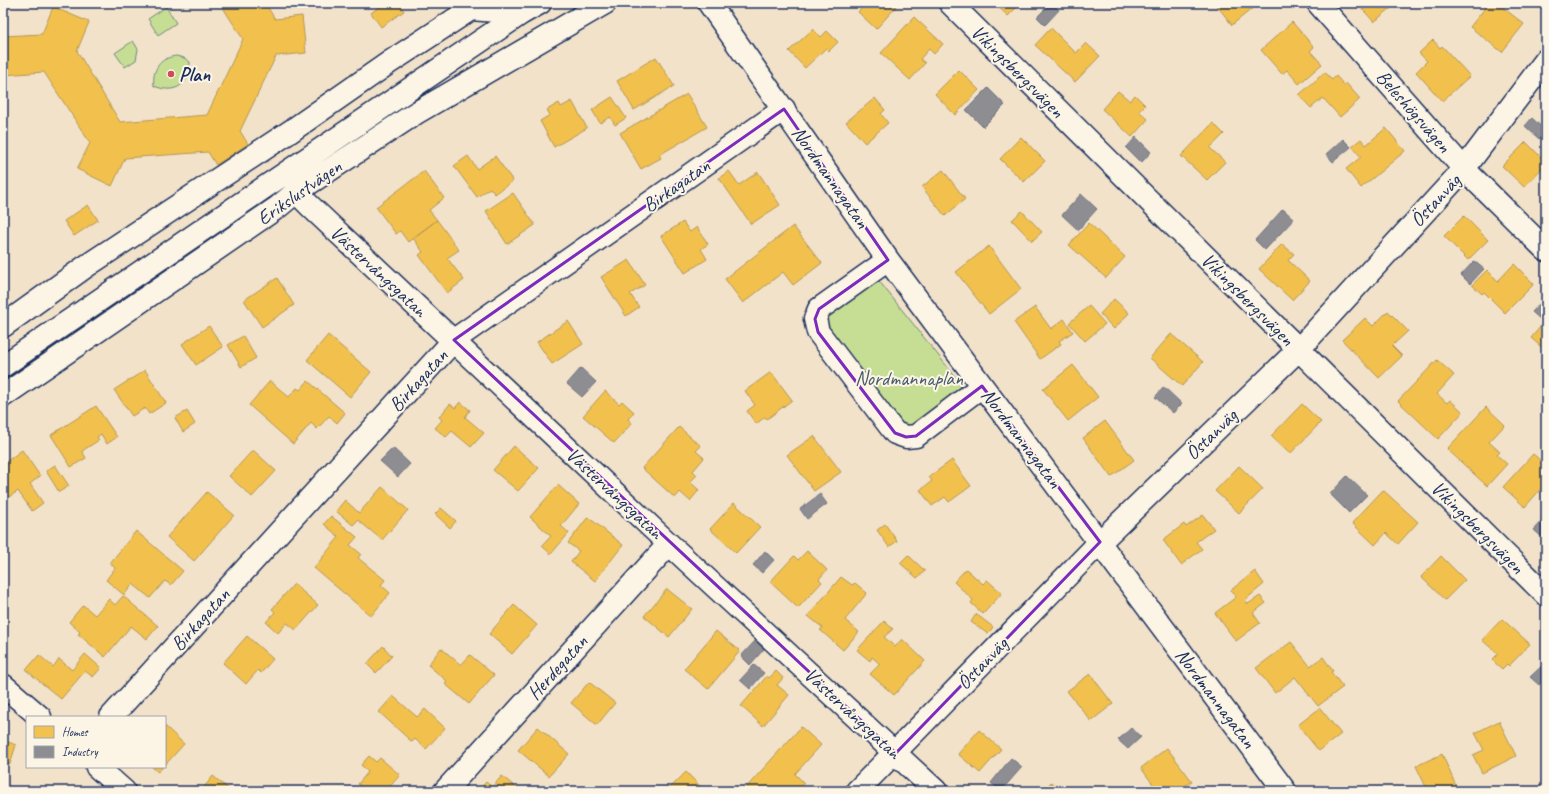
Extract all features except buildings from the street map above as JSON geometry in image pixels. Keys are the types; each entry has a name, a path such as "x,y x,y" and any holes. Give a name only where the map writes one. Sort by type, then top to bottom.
{"street":[{"name":"Erikslustvägen","path":"3,396 278,207 296,192 416,113 605,3"},
{"name":"Nordmannagatan","path":"709,3 888,260 1285,791"},
{"name":"Vikingsbergsvägen","path":"950,3 1546,595"},
{"name":"Beleshögsvägen","path":"1318,3 1464,169 1546,250"},
{"name":"Erikslustvägen","path":"3,326 85,267 291,131 390,62 471,9 531,8"},
{"name":"Erikslustvägen","path":"3,366 264,186 531,8"},
{"name":"Östanväg","path":"858,791 1100,542 1299,349 1464,169 1546,60"},
{"name":"Birkagatan","path":"112,716 454,340 784,109"},
{"name":"Västervångsgatan","path":"296,192 669,544 936,791"},
{"path":"888,260 819,309 815,319 818,332 895,433 906,437 916,436 982,386"},
{"name":"Herdegatan","path":"445,791 669,544"},
{"path":"3,685 39,716"},
{"path":"98,768 124,791"}],"highlighted area":[{"path":"784,109 888,260 819,309 815,319 818,332 895,433 906,437 916,436 982,386 1100,542 896,753 454,340"}],"green space":[{"path":"166,7 176,23 158,35 148,19"},
{"path":"133,41 138,49 136,60 125,67 115,53"},
{"name":"Plan","path":"176,56 184,58 190,62 189,70 184,82 180,86 169,89 154,86 154,74 158,65 170,57"},
{"name":"Nordmannaplan","path":"879,281 961,384 960,392 908,430 898,424 826,325 826,316"}],"place":[{"name":"Plan","path":"171,74"}]}
